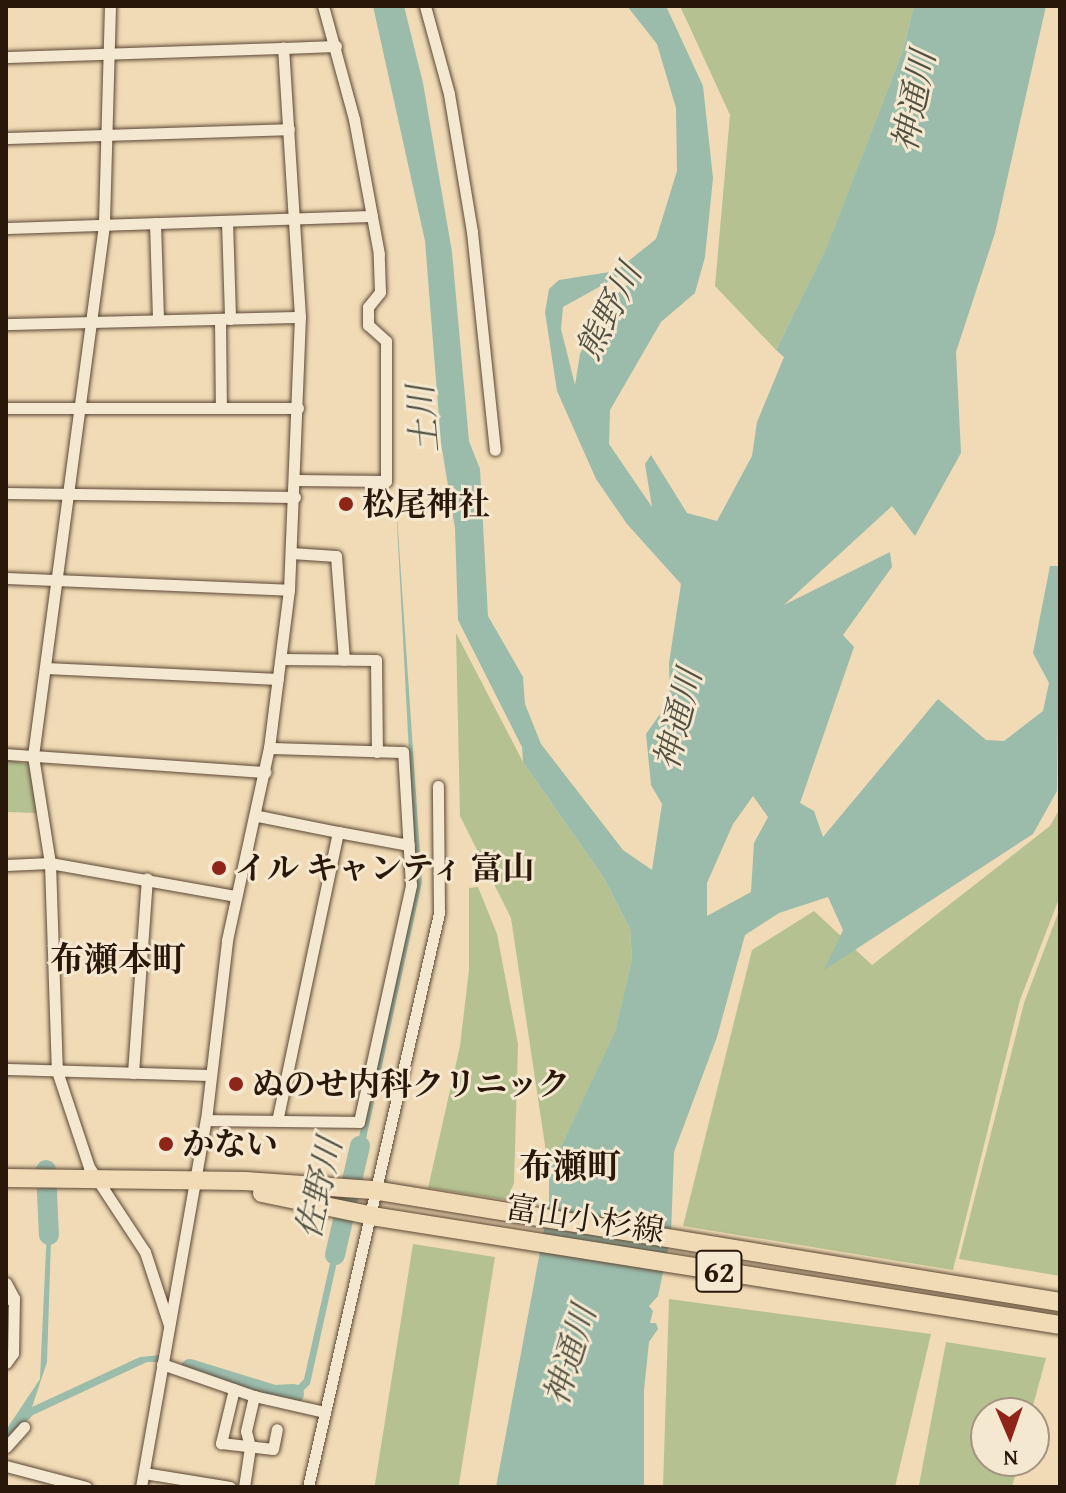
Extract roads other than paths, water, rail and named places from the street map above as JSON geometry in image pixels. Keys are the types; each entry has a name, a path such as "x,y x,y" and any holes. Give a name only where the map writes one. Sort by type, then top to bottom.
{"main road":[{"name":"富山小杉線","path":"6,1178 196,1184 245,1181 378,1191 1060,1302"},
{"name":"富山小杉線","path":"196,1184 373,1216 1060,1325"}],"street":[{"path":"110,6 104,225 33,756 50,863 57,1071 97,1181 145,1252 169,1326"},
{"path":"295,480 386,481 386,341 368,325 368,307 380,292 372,216 336,46 323,6"},
{"path":"425,6 449,94 470,218 495,450"},
{"path":"6,57 336,46"},
{"path":"141,1487 196,1184 236,896 258,816 289,590 300,317 297,219 283,48"},
{"path":"6,138 289,129"},
{"path":"6,228 372,216"},
{"path":"221,408 227,221"},
{"path":"155,223 158,320"},
{"path":"6,324 300,317"},
{"path":"6,408 298,408"},
{"path":"6,493 295,497"},
{"path":"291,553 336,556 344,660"},
{"path":"6,578 289,590"},
{"path":"281,659 376,660 377,752"},
{"path":"46,668 278,679"},
{"path":"206,1120 359,1122 411,885 403,752 269,748"},
{"path":"6,754 265,772"},
{"path":"308,1487 373,1216 439,913 438,786"},
{"path":"258,816 409,845"},
{"path":"277,1121 338,832"},
{"path":"6,865 50,863 236,896"},
{"path":"133,1073 147,879"},
{"path":"6,1069 211,1075"},
{"path":"6,1283 10,1298 13,1353 6,1363"},
{"path":"162,1364 254,1396 325,1412"},
{"path":"234,1389 221,1443 273,1449 277,1429"},
{"path":"244,1487 250,1447 246,1431 254,1396"},
{"path":"6,1447 24,1427"},
{"path":"6,1466 86,1487"},
{"path":"144,1473 230,1487"}],"water":[{"path":"373,6 404,6 423,83 452,252 469,441 480,469 488,616 523,677 525,704 541,744 623,850 652,870 662,804 651,785 646,734 670,700 669,663 681,584 627,524 596,479 557,391 545,312 549,289 559,280 616,271 656,239 677,171 676,108 657,44 627,6 666,6 703,86 713,178 705,257 695,293 661,322 610,410 609,444 652,507 645,464 651,455 687,513 717,521 752,456 757,422 784,357 776,350 827,247 903,50 914,6 1046,6 995,233 956,352 961,453 915,536 892,506 784,605 890,552 892,567 843,635 854,647 800,803 814,811 823,837 938,699 986,740 1004,741 1043,711 1049,683 1033,653 1050,566 1060,566 1057,791 1033,834 824,970 843,930 828,897 779,913 745,935 717,1037 674,1152 671,1235 658,1296 649,1306 653,1311 650,1323 656,1323 658,1329 649,1342 644,1390 644,1487 496,1487 549,1203 549,1172 615,1032 632,959 630,929 604,878 523,762 522,747 458,620 455,528 441,443 425,241","holes":["617,277 632,280 597,313 580,354 575,385 561,329 563,307","753,796 768,817 754,843 751,892 707,916 707,883 733,824"]},
{"path":"395,486 422,882 359,1171 351,1172 416,887"},
{"path":"48,1207 52,1210 47,1362 32,1407 140,1357 160,1355 159,1362 147,1362 33,1415 6,1442 6,1430 40,1379"},
{"path":"338,1228 344,1230 310,1384 296,1398 270,1397 270,1390 293,1391 304,1379"}],"waterway":[{"name":"佐野川","path":"335,1255 360,1146"},
{"path":"46,1170 49,1235"},
{"name":"佐野川","path":"190,1369 274,1395 294,1394"}],"place":[{"name":"松尾神社","path":"346,504"},
{"name":"イル キャンティ 富山","path":"219,868"},
{"name":"ぬのせ内科クリニック","path":"236,1084"},
{"name":"かない","path":"166,1144"}],"district":[{"name":"布瀬本町","path":"118,959"},
{"name":"布瀬町","path":"570,1166"}],"water label":[{"name":"神通川","path":"913,101"},
{"name":"熊野川","path":"608,311"},
{"name":"土川","path":"422,419"},
{"name":"神通川","path":"677,719"},
{"name":"神通川","path":"569,1355"}]}
